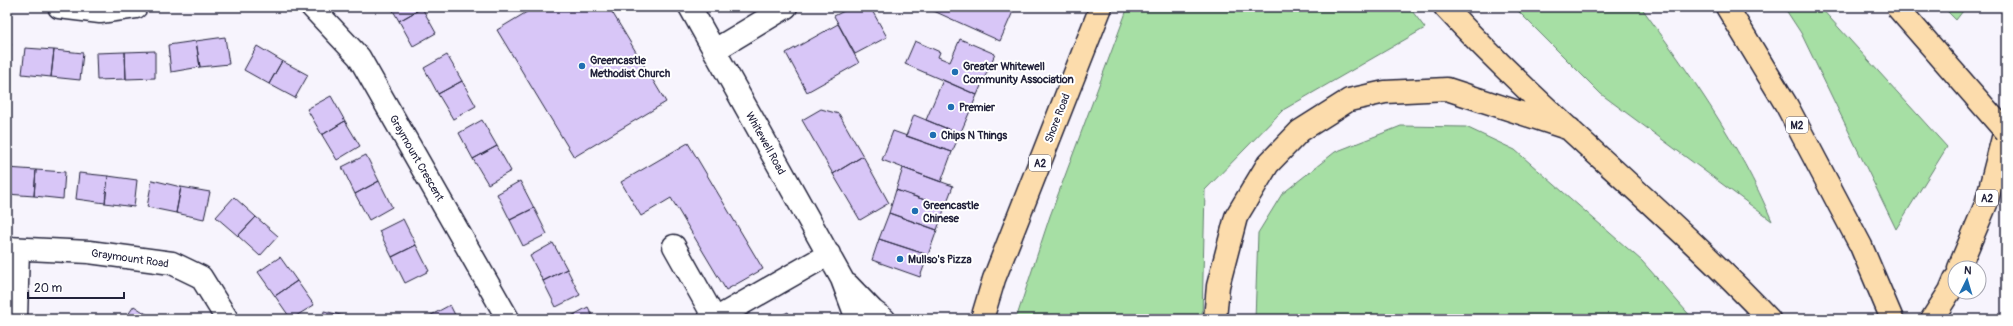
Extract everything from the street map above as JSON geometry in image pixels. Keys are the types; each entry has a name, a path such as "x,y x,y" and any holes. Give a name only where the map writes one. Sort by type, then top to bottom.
{"main road":[{"name":"Shore Road","path":"982,319 994,279 1101,7"},
{"path":"1445,7 1490,55 1696,245 1769,319"},
{"name":"M2","path":"1727,7 1787,106 1861,246 1892,319"},
{"path":"1897,7 2006,132"},
{"path":"1216,319 1218,286 1236,217 1268,164 1300,131 1349,100 1385,92 1447,89 1570,129"},
{"name":"A2","path":"1963,260 1986,204 2006,126"},
{"path":"1932,319 1947,295"}],"street":[{"path":"59,7 100,12 136,7"},
{"name":"Graymount Crescent","path":"312,7 359,57 508,319"},
{"name":"Whitewell Road","path":"690,7 829,254 842,279 856,319"},
{"path":"714,50 786,7"},
{"path":"674,246 715,319 829,254"},
{"path":"12,249 16,319"},
{"name":"Graymount Road","path":"12,249 89,252 172,263 201,277 227,319"},
{"name":"Whitewell Road","path":"842,279 873,311 884,319"}],"green space":[{"path":"1128,7 1409,7 1425,28 1283,110 1205,190 1202,319 1016,319 1050,216"},
{"path":"1514,7 1641,7 1713,110 1745,164 1772,221 1601,94"},
{"path":"1784,7 1820,7 1947,147 1896,229 1801,33"},
{"path":"1943,7 1966,7 1956,20"},
{"path":"1401,126 1466,127 1515,150 1642,261 1693,319 1255,319 1258,233 1282,194 1335,152"}],"building":[{"path":"391,7 421,7 422,8 399,21"},
{"name":"Greencastle Methodist Church","path":"535,7 609,7 666,102 574,157 497,30"},
{"path":"852,7 870,7 887,37 855,54 834,16"},
{"path":"871,7 879,7 873,11"},
{"path":"925,7 1015,7 1000,41"},
{"path":"422,8 436,33 413,46 399,21"},
{"path":"838,24 859,63 807,92 786,53"},
{"path":"225,37 229,64 200,67 196,41"},
{"name":"Greater Whitewell Community Association","path":"960,39 995,54 977,95 905,64 915,41 940,52 938,57 950,62"},
{"path":"196,41 200,67 171,72 168,45"},
{"path":"7,44 11,44 7,65"},
{"path":"257,46 282,61 269,84 244,70"},
{"path":"25,48 54,50 51,77 22,74"},
{"path":"54,50 83,53 80,80 51,77"},
{"path":"155,51 155,78 126,79 125,52"},
{"path":"125,52 126,79 97,80 96,53"},
{"path":"447,55 462,81 438,94 424,68"},
{"path":"282,61 308,75 295,98 269,84"},
{"name":"Premier","path":"943,80 977,95 960,134 926,120"},
{"path":"462,81 476,106 453,119 438,94"},
{"path":"331,96 345,121 322,135 307,109"},
{"path":"821,109 839,114 863,156 833,174 802,120"},
{"name":"Chips N Things","path":"914,115 960,134 952,152 906,136"},
{"path":"482,120 497,146 473,159 459,133"},
{"path":"345,121 360,146 337,160 322,135"},
{"path":"893,131 952,152 941,182 882,160"},
{"path":"688,143 763,269 726,290 671,198 641,216 621,182"},
{"path":"497,146 511,171 488,184 473,159"},
{"path":"366,155 379,181 355,194 342,167"},
{"path":"863,156 889,203 860,220 833,174"},
{"path":"7,168 36,170 34,196 7,194"},
{"path":"903,168 953,186 945,207 896,190"},
{"path":"36,170 65,172 63,199 34,196"},
{"path":"79,173 108,176 105,203 76,199"},
{"path":"108,176 137,180 134,207 105,203"},
{"path":"152,180 181,187 176,213 147,207"},
{"path":"379,181 392,207 369,220 355,194"},
{"path":"520,181 534,208 510,220 497,194"},
{"path":"181,187 210,192 204,219 176,213"},
{"path":"896,190 945,207 937,230 889,213"},
{"path":"234,197 256,217 238,236 216,217"},
{"path":"534,208 547,234 523,246 510,220"},
{"path":"889,213 937,230 928,255 879,239"},
{"path":"256,217 278,236 260,256 238,236"},
{"path":"403,219 416,245 392,257 379,231"},
{"path":"879,239 928,255 920,277 872,260"},
{"path":"553,243 567,269 543,281 530,256"},
{"path":"416,245 429,271 405,283 392,257"},
{"path":"280,257 297,281 275,296 258,272"},
{"path":"567,269 580,295 556,307 543,281"},
{"path":"297,281 314,305 291,319 275,296"},
{"path":"450,305 457,319 424,319"},
{"path":"134,306 154,319 125,319"},
{"path":"588,307 594,319 566,319"},
{"path":"324,311 353,318 353,319 323,319"},
{"path":"788,312 792,319 774,319"}],"place":[{"name":"Greencastle Methodist Church","path":"582,66"},
{"name":"Greater Whitewell Community Association","path":"955,72"},
{"name":"Premier","path":"951,107"},
{"name":"Chips N Things","path":"933,135"},
{"name":"Greencastle Chinese","path":"915,211"},
{"name":"Mullso's Pizza","path":"900,259"}]}
